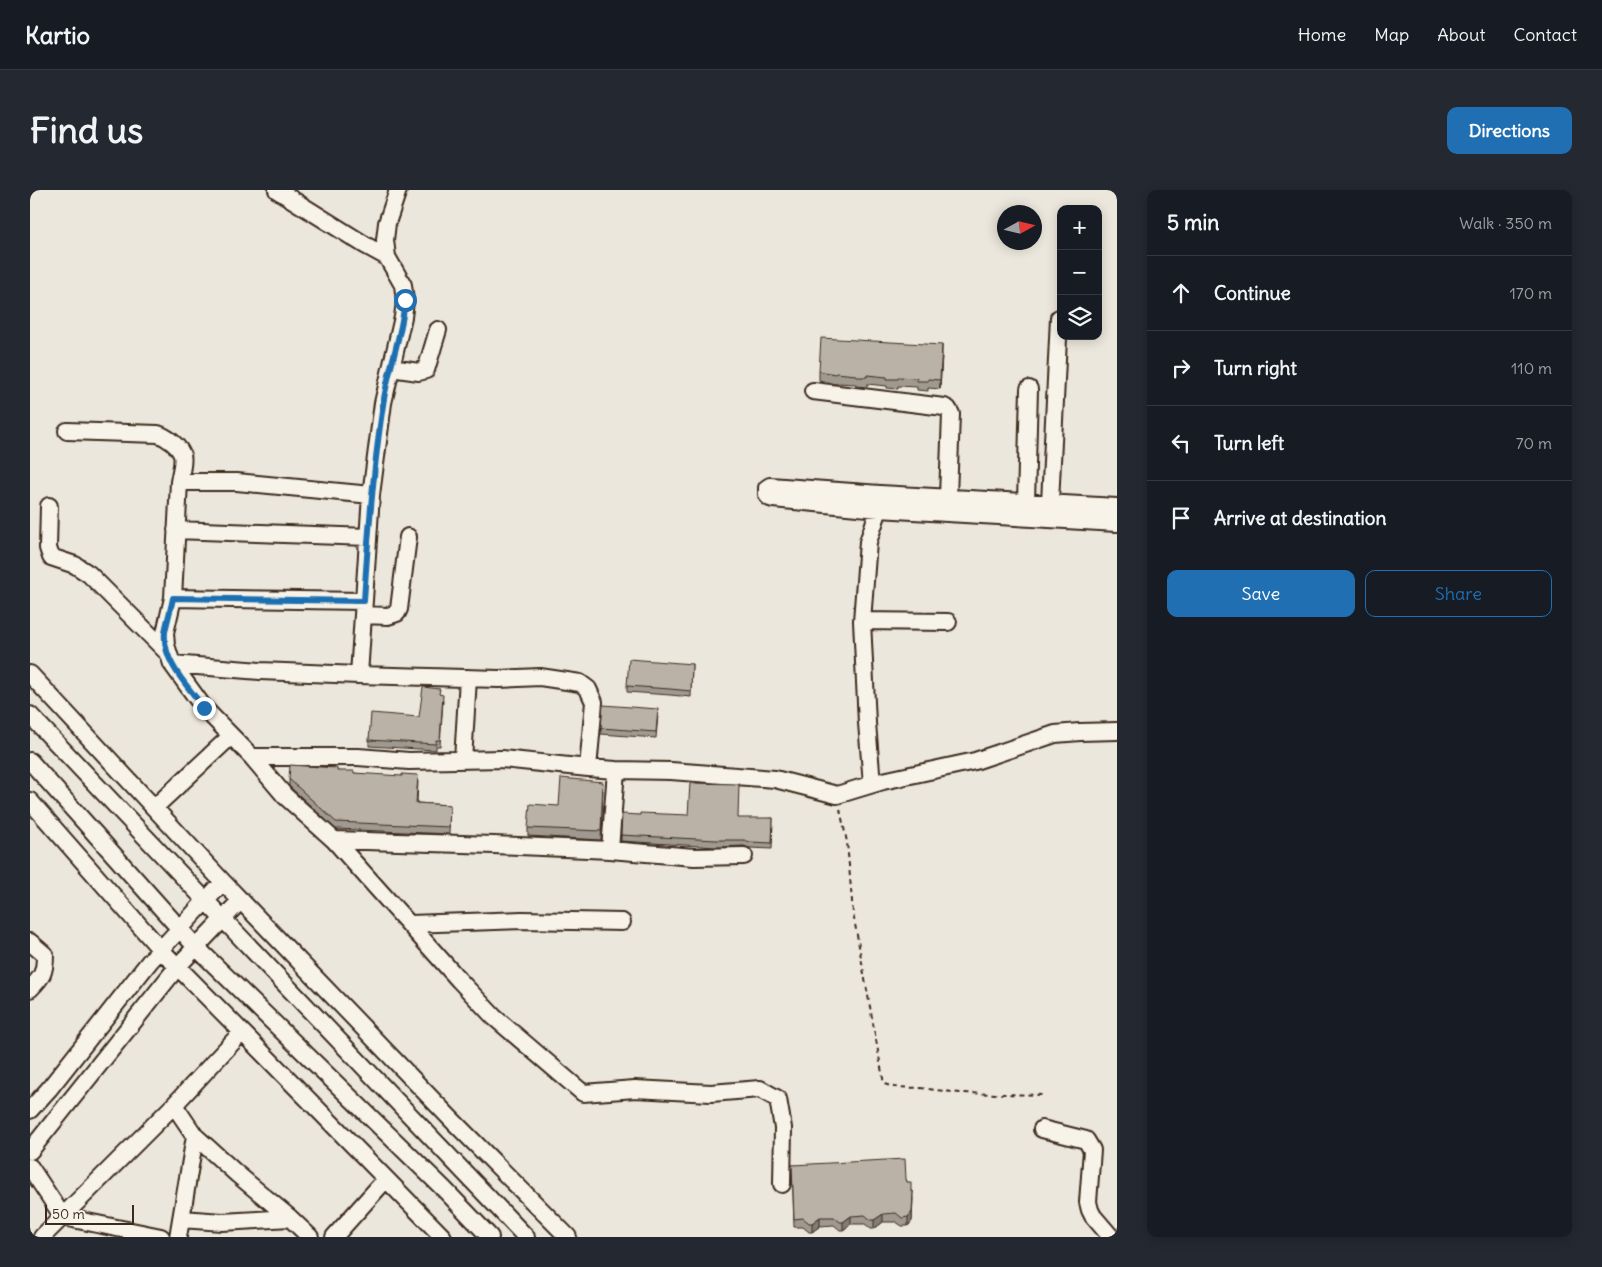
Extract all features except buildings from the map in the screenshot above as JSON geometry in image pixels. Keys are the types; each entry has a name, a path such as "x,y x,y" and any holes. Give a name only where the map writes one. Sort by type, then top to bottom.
{"street":[{"path":"277,190 387,256"},
{"path":"359,676 371,495 383,403 403,317 405,300 403,284 387,256 385,240 387,223 398,190"},
{"path":"391,368 420,372 426,370 438,330"},
{"path":"1050,503 1058,340"},
{"path":"1026,502 1029,389"},
{"path":"813,391 948,409 951,414 948,497"},
{"path":"67,431 158,434 164,436 181,451 183,456 179,482 173,598 165,633 170,659"},
{"path":"179,482 237,482 371,495"},
{"path":"1117,507 948,497 880,502 774,499 770,498 766,491 770,486 880,502 1117,523"},
{"path":"872,784 862,621 868,542 880,502"},
{"path":"50,506 48,548 51,557 75,565 89,574 170,659 204,708 252,757 285,796 334,840 459,980 494,1016 583,1093 635,1089 712,1093 760,1089 778,1099 783,1128 782,1184"},
{"path":"176,530 368,536"},
{"path":"173,598 364,608 388,616 397,613 399,609 408,537"},
{"path":"862,621 948,622"},
{"path":"170,659 260,671 359,676 500,679 540,677 580,683 588,689 594,702 588,768"},
{"path":"30,674 223,882 568,1237"},
{"path":"463,760 468,678"},
{"path":"30,714 526,1237"},
{"path":"252,757 358,757 408,761 502,759 588,768 671,771 775,779 837,795 872,784 975,761 1055,734 1117,731"},
{"path":"155,807 231,736"},
{"path":"30,761 179,930 437,1182 490,1237"},
{"path":"610,850 616,770"},
{"path":"30,801 161,950 443,1237"},
{"path":"334,840 610,850 694,857 744,856"},
{"path":"30,1110 161,950 223,882"},
{"path":"30,1151 178,966 241,900"},
{"path":"410,924 522,920 622,922"},
{"path":"30,942 45,955 42,977 30,989"},
{"path":"42,1237 174,1105 242,1032"},
{"path":"174,1105 195,1136 310,1237"},
{"path":"1042,1129 1086,1140 1090,1144 1092,1150 1088,1202 1090,1210 1111,1237"},
{"path":"178,1237 195,1136"},
{"path":"30,1167 63,1217 161,1237"},
{"path":"334,1237 386,1179"},
{"path":"182,1219 222,1222 290,1218"}],"path":[{"path":"837,795 847,842 853,913 884,1084 894,1087 960,1093 1043,1095"}],"route":[{"path":"204,708 172,664 166,645 165,633 173,598 364,601 371,495 383,403 403,317 405,300"}]}
